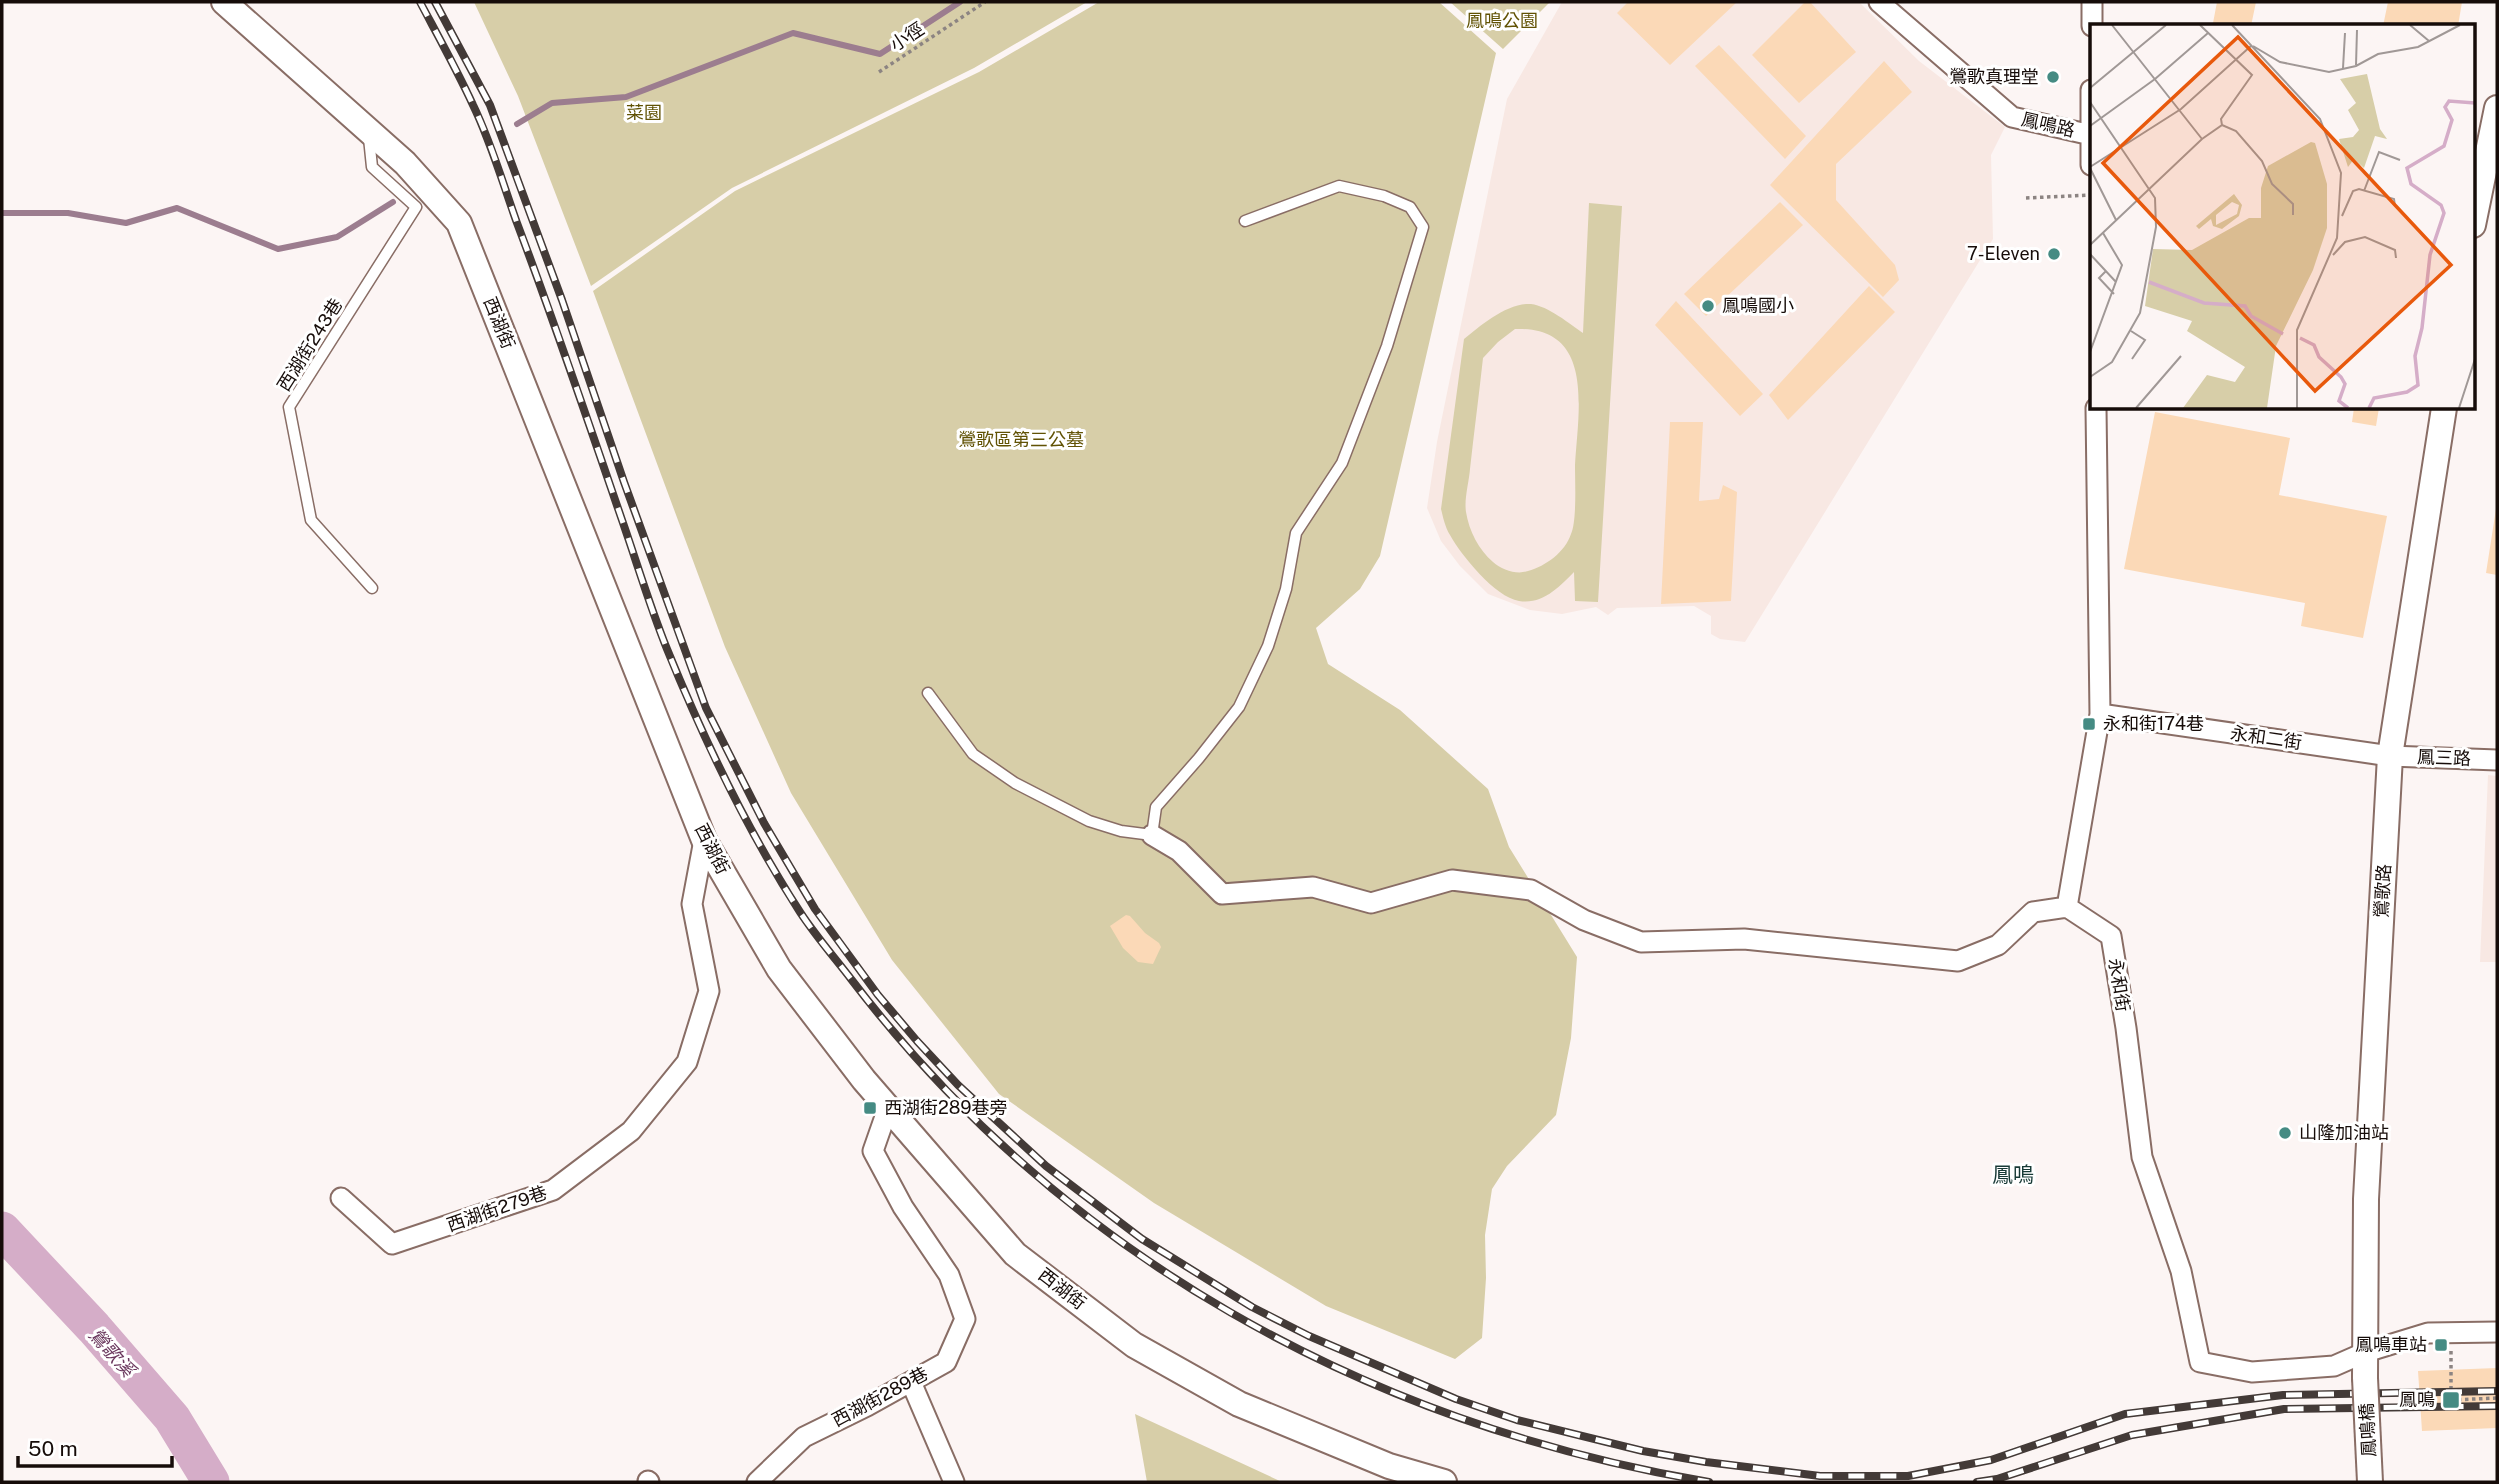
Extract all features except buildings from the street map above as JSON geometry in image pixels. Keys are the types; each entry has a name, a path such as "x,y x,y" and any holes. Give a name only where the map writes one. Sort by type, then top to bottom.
{"street":[{"name":"西湖街","path":"224,2 405,163 459,223 704,840 779,969 864,1080 1016,1254 1134,1345 1239,1404 1389,1466 1444,1482"},
{"name":"鳳鳴路","path":"1878,2 2012,117 2090,135"},
{"path":"2092,2 2092,24"},
{"path":"2474,222 2482,197 2497,108"},
{"path":"1152,835 1179,851 1222,894 1313,887 1371,903 1452,880 1531,890 1584,920 1641,942 1744,939 1958,961 1998,946 2033,912 2067,907 2100,714 2096,410"},
{"name":"鶯歌路","path":"2365,1378 2366,1199 2390,756 2444,410"},
{"name":"永和二街","path":"2100,714 2390,756"},
{"name":"鳳三路","path":"2390,756 2497,760"},
{"name":"西湖街279巷","path":"341,1198 392,1244 553,1190 631,1131 687,1062 709,991 692,904 704,840"},
{"name":"永和街","path":"2067,907 2111,936 2142,1157 2181,1271 2200,1362 2252,1372 2333,1366 2366,1352"},
{"name":"西湖街289巷","path":"757,1482 804,1437 946,1362 965,1319 948,1275 903,1207 873,1151 888,1108"},
{"path":"2366,1352 2428,1333 2497,1332"},
{"name":"鳳鳴橋","path":"2365,1378 2370,1482"},
{"path":"911,1382 954,1482"}],"lane":[{"name":"西湖街243巷","path":"369,131 372,167 416,207 289,407 311,520 372,588"},
{"path":"928,693 973,754 1015,783 1089,821 1121,831 1152,835 1156,807 1239,707 1268,646 1286,589 1296,533 1342,463 1387,345 1423,227 1410,207 1384,196 1339,186 1245,221"}],"path":[{"name":"小徑","path":"879,72 985,2"},
{"path":"2025,198 2090,195"},
{"path":"2452,1332 2451,1400 2497,1398"}],"shaded area":[{"name":"鳳鳴國小","path":"1562,2 1859,2 1919,61 2005,127 1991,155 1993,239 1745,642 1720,639 1711,634 1711,616 1694,606 1617,608 1608,615 1596,607 1562,614 1530,610 1488,594 1460,566 1441,541 1427,508 1437,442 1507,99"},
{"path":"2488,775 2497,776 2497,962 2480,962"}],"green space":[{"name":"菜園","path":"474,2 1087,2 974,68 732,188 591,286 518,96"},
{"name":"鶯歌區第三公墓","path":"1099,2 1439,2 1496,53 1380,556 1360,589 1316,628 1328,664 1400,710 1488,789 1509,847 1577,957 1571,1038 1556,1115 1507,1166 1492,1189 1485,1235 1486,1278 1482,1338 1455,1359 1326,1306 1154,1203 999,1094 892,960 791,793 725,647 593,291 735,191 979,72"},
{"name":"鳳鳴公園","path":"1450,2 1550,2 1503,49"},
{"path":"1589,203 1622,206 1598,602 1575,601 1574,572 1543,597 1519,601 1500,592 1470,564 1448,532 1441,509 1464,339 1495,316 1522,304 1538,305 1583,333","holes":["1515,329 1541,332 1559,341 1570,356 1576,376 1579,397 1574,520 1568,541 1554,557 1535,569 1514,572 1497,565 1479,546 1467,519 1466,496 1483,358"]},
{"path":"1135,1414 1282,1482 1147,1482"}],"waterway":[{"path":"517,124 552,103 626,97 793,33 880,54 960,2"},
{"path":"2,213 68,213 126,223 177,208 278,249 337,237 393,202"},
{"name":"鶯歌溪","path":"2,1230 94,1328 172,1418 211,1482"}],"railway":[{"path":"420,2 461,79 486,134 655,617 711,751 744,817 806,921 934,1078 1026,1166 1125,1245 1231,1313 1343,1370 1460,1418 1583,1455 1709,1482"},
{"path":"435,2 490,105 706,708 764,823 815,909 878,995 917,1041 958,1085 1046,1166 1142,1239 1252,1307 1309,1336 1456,1399 1517,1420 1643,1451 1820,1476 1908,1476 1991,1460 2125,1414 2283,1395 2497,1391"},
{"path":"1977,1482 1997,1479 2132,1435 2284,1409 2497,1406"}],"place":[{"name":"鶯歌真理堂","path":"2053,77"},
{"name":"7-Eleven","path":"2054,254"},
{"name":"鳳鳴國小","path":"1708,306"},
{"name":"永和街174巷","path":"2089,724"},
{"name":"西湖街289巷旁","path":"870,1108"},
{"name":"山隆加油站","path":"2285,1133"},
{"name":"鳳鳴車站","path":"2441,1345"},
{"name":"鳳鳴","path":"2451,1400"}],"district":[{"name":"鳳鳴","path":"2013,1175"}]}
